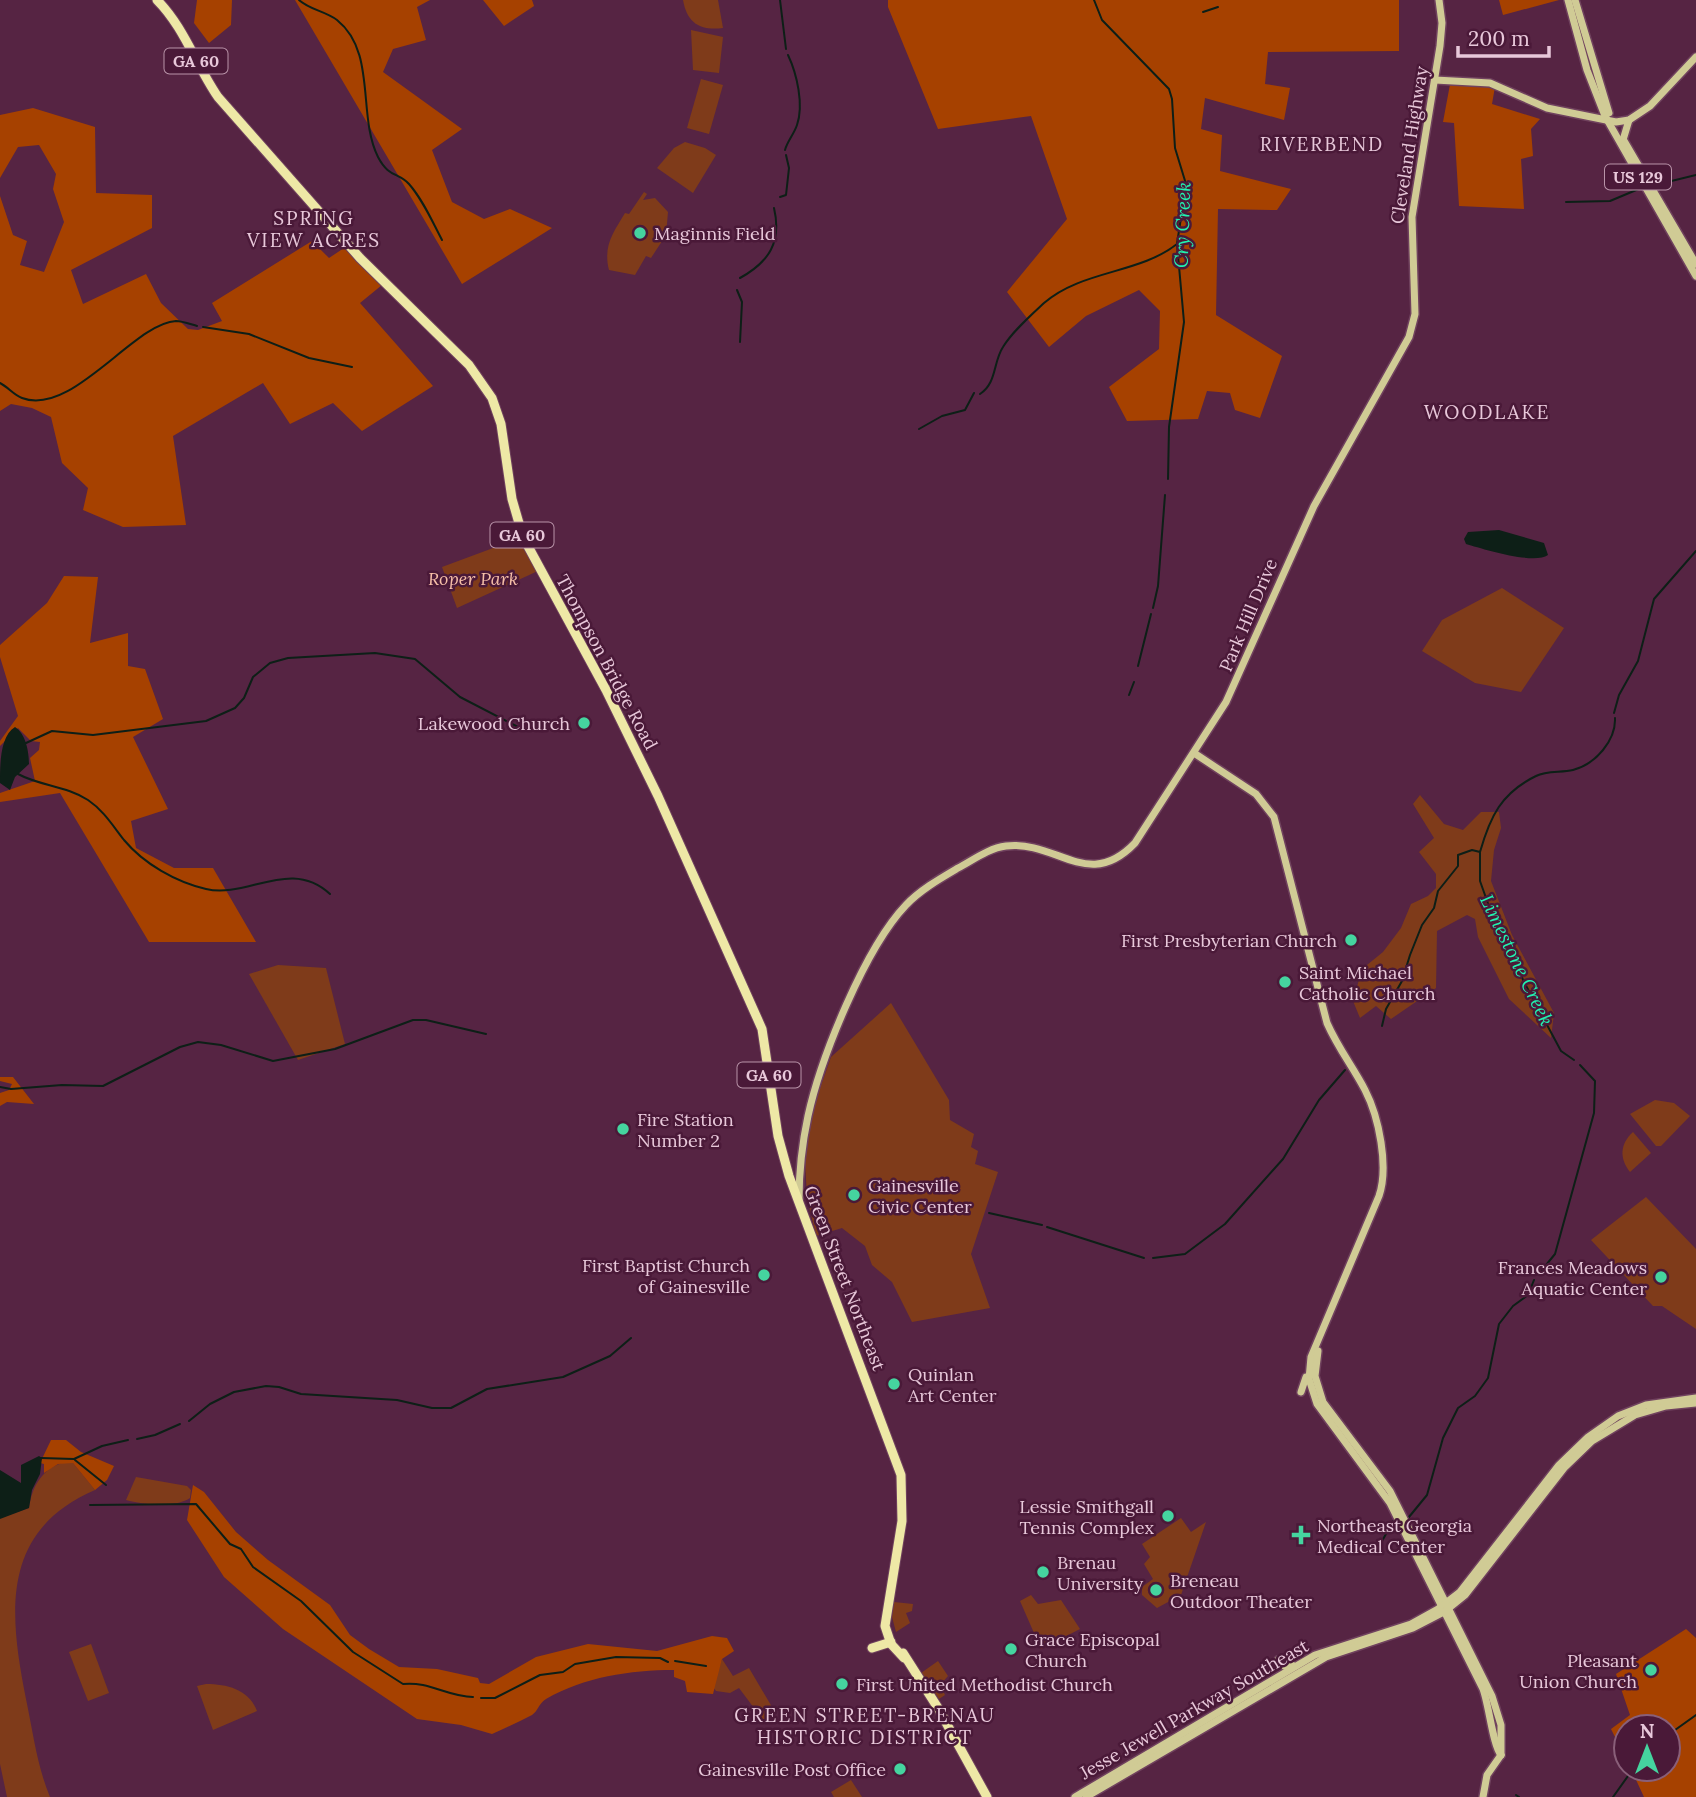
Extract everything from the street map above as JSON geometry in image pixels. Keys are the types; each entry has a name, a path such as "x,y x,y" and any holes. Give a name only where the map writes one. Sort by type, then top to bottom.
{"highway":[{"name":"Thompson Bridge Road","path":"157,0 181,29 203,75 218,97 369,268 469,365 492,398 501,424 512,499 523,537 606,690 658,796 762,1029 782,1152"},
{"name":"Green Street Northeast","path":"782,1152 901,1475 902,1521 887,1620 892,1641"},
{"path":"872,1648 892,1641 940,1711 987,1797"}],"main road":[{"name":"Cleveland Highway","path":"1390,374 1409,337 1415,314 1412,217 1435,80 1442,23 1439,0"},
{"name":"US 129","path":"1568,0 1587,71 1599,102 1696,264"},
{"name":"US 129","path":"1575,0 1610,122 1683,246 1696,276"},
{"path":"1435,80 1490,83 1548,108 1610,122 1629,120 1650,106 1696,57"},
{"path":"1591,118 1598,112 1599,102"},
{"path":"1623,140 1629,120"},
{"name":"Park Hill Drive","path":"799,1201 804,1137 828,1055 864,969 908,902 949,874 1000,848 1032,848 1091,865 1118,859 1135,844 1204,738 1238,678 1314,506 1390,374"},
{"path":"1204,738 1202,751 1210,763"},
{"path":"1194,753 1256,794 1274,817 1327,1023 1337,1047 1366,1092 1384,1162 1385,1177 1380,1194 1332,1302 1310,1364 1302,1394 1314,1398"},
{"path":"1318,1342 1315,1367 1317,1390 1340,1430 1390,1503 1496,1706 1501,1732 1501,1755 1488,1772 1483,1797"},
{"path":"1310,1364 1309,1379 1314,1398 1332,1425 1348,1435 1390,1491 1439,1587 1445,1608"},
{"path":"1445,1608 1559,1466 1588,1437 1618,1416 1646,1405 1696,1398"},
{"path":"1445,1608 1465,1595 1564,1468 1592,1441 1635,1415 1666,1406 1696,1403"},
{"path":"1439,1587 1446,1594 1460,1591"},
{"name":"Jesse Jewell Parkway Southeast","path":"1075,1797 1315,1655 1411,1624 1445,1608"},
{"name":"Jesse Jewell Parkway Southeast","path":"1086,1797 1326,1657 1413,1629 1445,1608"},
{"path":"1278,1660 1287,1666 1315,1655"}],"green space":[{"path":"683,0 718,0 723,28 701,27 696,24 691,20"},
{"path":"691,30 723,37 719,73 693,70"},
{"path":"701,79 723,85 709,134 687,128"},
{"path":"685,142 705,148 716,155 693,193 657,168 674,148"},
{"name":"Maginnis Field","path":"644,192 647,194 643,200 655,198 668,212 666,235 651,258 646,256 635,275 609,270 607,254 613,233 625,213 629,214"},
{"name":"Roper Park","path":"523,537 540,570 457,608 442,567"},
{"path":"1502,588 1564,628 1521,692 1475,683 1422,651 1442,620"},
{"path":"1420,795 1444,824 1463,830 1481,812 1499,812 1501,828 1494,850 1491,881 1512,935 1554,1013 1551,1038 1509,999 1478,937 1475,919 1467,915 1437,931 1436,988 1391,1019 1376,1006 1360,1018 1353,1001 1362,969 1383,952 1401,928 1411,904 1428,896 1436,888 1436,874 1419,852 1434,838 1413,804"},
{"path":"278,965 326,968 345,1044 298,1060 249,974"},
{"path":"891,1003 949,1100 950,1120 974,1134 971,1147 978,1151 975,1164 998,1172 971,1254 990,1308 912,1322 892,1282 872,1265 865,1246 842,1228 816,1236 807,1197 805,1162 810,1117 831,1057"},
{"path":"1655,1100 1674,1103 1690,1116 1661,1146 1656,1146 1630,1114"},
{"path":"1633,1132 1651,1153 1630,1172 1622,1151"},
{"name":"Frances Meadows Aquatic Center","path":"1646,1197 1696,1249 1696,1329 1662,1306 1653,1306 1591,1240"},
{"path":"66,1462 73,1463 95,1490 64,1507 42,1528 27,1551 15,1606 20,1667 39,1761 50,1797 7,1797 0,1764 0,1518 29,1508 40,1479 51,1468"},
{"path":"136,1477 187,1486 191,1490 190,1498 159,1505 126,1500"},
{"path":"1181,1518 1191,1532 1206,1522 1181,1595 1157,1608 1142,1595 1142,1587 1153,1579 1144,1564 1150,1557 1142,1544"},
{"path":"1031,1595 1038,1604 1061,1600 1080,1629 1041,1649 1020,1601"},
{"path":"894,1602 913,1604 912,1611 906,1613 910,1623 896,1632 892,1617"},
{"path":"91,1644 109,1693 88,1701 69,1652"},
{"path":"722,1659 733,1676 749,1668 775,1712 763,1720 739,1688 730,1693 716,1691 713,1687"},
{"path":"938,1661 948,1676 940,1685 945,1695 939,1699 921,1673"},
{"path":"222,1685 243,1693 257,1711 213,1730 197,1686"},
{"path":"851,1780 862,1797 834,1797 831,1792"}],"shaded area":[{"path":"197,0 232,0 231,25 209,43 194,23"},
{"path":"295,0 430,0 417,7 426,40 393,49 383,72 462,129 432,150 452,202 484,219 510,209 552,228 462,284"},
{"path":"483,0 532,0 534,6 504,26"},
{"path":"888,0 1399,0 1399,51 1268,52 1265,84 1290,88 1284,120 1205,98 1201,129 1222,135 1220,171 1291,189 1277,210 1218,209 1216,315 1282,356 1260,418 1235,410 1230,393 1207,391 1198,419 1127,421 1109,387 1159,349 1160,311 1139,290 1086,316 1049,347 1007,292 1067,219 1031,116 938,129 888,7"},
{"path":"1499,0 1559,0 1503,15"},
{"path":"1451,79 1496,81 1492,104 1540,119 1531,129 1533,156 1521,159 1524,209 1459,206 1454,123 1443,122"},
{"path":"33,108 95,127 96,193 152,195 152,228 71,270 83,304 146,274 161,303 188,329 198,330 222,321 212,303 312,241 329,258 347,246 382,285 360,303 433,386 362,431 333,403 290,424 263,383 173,436 186,525 123,527 83,510 88,488 62,463 51,417 32,408 11,404 0,411 0,196 13,235 27,241 20,265 44,272 64,222 53,189 56,174 39,145 18,147 0,178 0,115"},
{"path":"1499,530 1544,543 1548,555 1532,558 1508,555 1466,544 1464,539 1468,532"},
{"path":"64,576 98,577 90,643 128,633 128,666 145,669 163,719 133,737 168,809 131,821 136,848 174,868 213,868 256,942 149,942 60,793 0,802 0,793 35,781 30,758 39,750 40,742 31,741 18,728 0,746 0,741 18,716 0,657 0,645 47,603"},
{"path":"15,727 24,739 29,764 15,777 10,790 0,783 1,759 6,737"},
{"path":"0,1077 13,1077 34,1104 7,1102 0,1106 0,1093 9,1090 12,1084 0,1081"},
{"path":"51,1440 66,1440 81,1452 114,1466 107,1480 95,1490 73,1463 58,1464 44,1473 44,1464 40,1463"},
{"path":"39,1456 42,1458 40,1474 32,1490 29,1508 0,1519 0,1470 21,1483 21,1465"},
{"path":"193,1485 204,1492 236,1532 268,1560 330,1605 350,1635 399,1667 437,1669 478,1678 480,1683 489,1684 536,1657 588,1644 657,1651 712,1636 727,1638 734,1651 722,1659 713,1694 687,1692 685,1681 674,1677 674,1670 641,1671 592,1680 561,1691 544,1701 532,1715 492,1734 461,1725 417,1719 283,1629 224,1577 187,1520"},
{"path":"1686,1629 1696,1638 1696,1797 1644,1797 1638,1783 1682,1783 1682,1713 1629,1713 1616,1674"}],"waterway":[{"path":"299,0 328,14 349,33 362,66 368,122 378,157 390,172 405,180 414,190 442,240"},
{"path":"780,0 786,49"},
{"name":"Cry Creek","path":"1094,0 1102,20 1169,89 1175,148 1186,184 1177,244 1184,322 1169,427 1168,479"},
{"path":"1203,12 1218,7"},
{"path":"785,150 797,125 800,108 797,80 788,55"},
{"path":"780,197 786,195 789,168 786,155"},
{"path":"1655,185 1696,175"},
{"path":"1566,202 1610,201 1641,188"},
{"path":"740,278 759,265 771,250 776,231 774,208"},
{"path":"980,394 989,384 1007,341 1044,303 1075,284 1146,261 1177,244"},
{"path":"737,290 742,302 740,342"},
{"path":"0,383 22,398 41,400 61,394 82,383 159,326 176,321 197,326"},
{"path":"203,327 249,334 309,358 352,367"},
{"path":"919,429 942,416 965,410 974,393"},
{"name":"Cry Creek","path":"1153,608 1158,586 1165,495"},
{"name":"Limestone Creek","path":"1614,713 1619,695 1638,661 1654,599 1696,551"},
{"name":"Cry Creek","path":"1138,666 1151,614"},
{"path":"26,743 52,731 93,735 206,721 235,708 244,698 253,677 270,663 288,658 375,653 415,659 460,697 520,728"},
{"name":"Cry Creek","path":"1129,695 1134,682"},
{"name":"Limestone Creek","path":"1382,1026 1386,1009 1402,981 1422,925 1434,908 1438,891 1458,866 1458,855 1472,850 1480,852 1493,817 1514,790 1536,776 1573,770 1597,757 1612,735 1615,718"},
{"path":"18,774 88,800 103,813 141,857 183,882 221,891 268,881 300,879 315,884 330,894"},
{"name":"Limestone Creek","path":"1480,853 1480,881 1491,912 1561,1051 1574,1060"},
{"path":"0,1087 11,1089 62,1085 103,1086 180,1047 198,1042 221,1045 273,1061 335,1049 413,1020 426,1020 486,1034"},
{"name":"Limestone Creek","path":"1542,1270 1555,1254 1594,1113 1595,1081 1580,1065"},
{"path":"1153,1258 1185,1254 1225,1224 1283,1159 1319,1100 1345,1070"},
{"path":"989,1213 1042,1225"},
{"path":"1047,1227 1144,1258"},
{"name":"Limestone Creek","path":"1409,1517 1427,1495 1443,1438 1458,1408 1475,1396 1488,1378 1499,1324 1513,1306 1528,1295 1534,1280"},
{"path":"189,1421 210,1404 234,1392 266,1386 301,1394 397,1400 432,1408 451,1408 487,1389 563,1377 610,1356 631,1338"},
{"path":"137,1439 155,1435 180,1424"},
{"path":"41,1458 74,1459 102,1446 128,1440"},
{"path":"75,1460 106,1485"},
{"path":"90,1505 196,1504 230,1544 241,1549 253,1567 301,1601 353,1652 403,1684 421,1685 473,1697"},
{"name":"Limestone Creek","path":"1382,1541 1394,1520"},
{"path":"481,1698 495,1698 540,1675 563,1672 575,1664 616,1657 660,1658 668,1662"},
{"path":"675,1661 706,1666"},
{"path":"1682,1725 1696,1715"},
{"path":"1613,1797 1623,1783"}],"place":[{"name":"Maginnis Field","path":"640,233"},
{"name":"Lakewood Church","path":"584,723"},
{"name":"First Presbyterian Church","path":"1351,940"},
{"name":"Saint Michael Catholic Church","path":"1285,982"},
{"name":"Fire Station Number 2","path":"623,1129"},
{"name":"Gainesville Civic Center","path":"854,1195"},
{"name":"First Baptist Church of Gainesville","path":"764,1275"},
{"name":"Frances Meadows Aquatic Center","path":"1661,1277"},
{"name":"Quinlan Art Center","path":"894,1384"},
{"name":"Lessie Smithgall Tennis Complex","path":"1168,1516"},
{"name":"Northeast Georgia Medical Center","path":"1301,1535"},
{"name":"Brenau University","path":"1043,1572"},
{"name":"Breneau Outdoor Theater","path":"1156,1590"},
{"name":"Grace Episcopal Church","path":"1011,1649"},
{"name":"Pleasant Union Church","path":"1651,1670"},
{"name":"First United Methodist Church","path":"842,1684"},
{"name":"Gainesville Post Office","path":"900,1769"}],"district":[{"name":"RIVERBEND","path":"1322,144"},
{"name":"SPRING VIEW ACRES","path":"314,229"},
{"name":"WOODLAKE","path":"1487,412"},
{"name":"GREEN STREET-BRENAU HISTORIC DISTRICT","path":"865,1726"}]}
